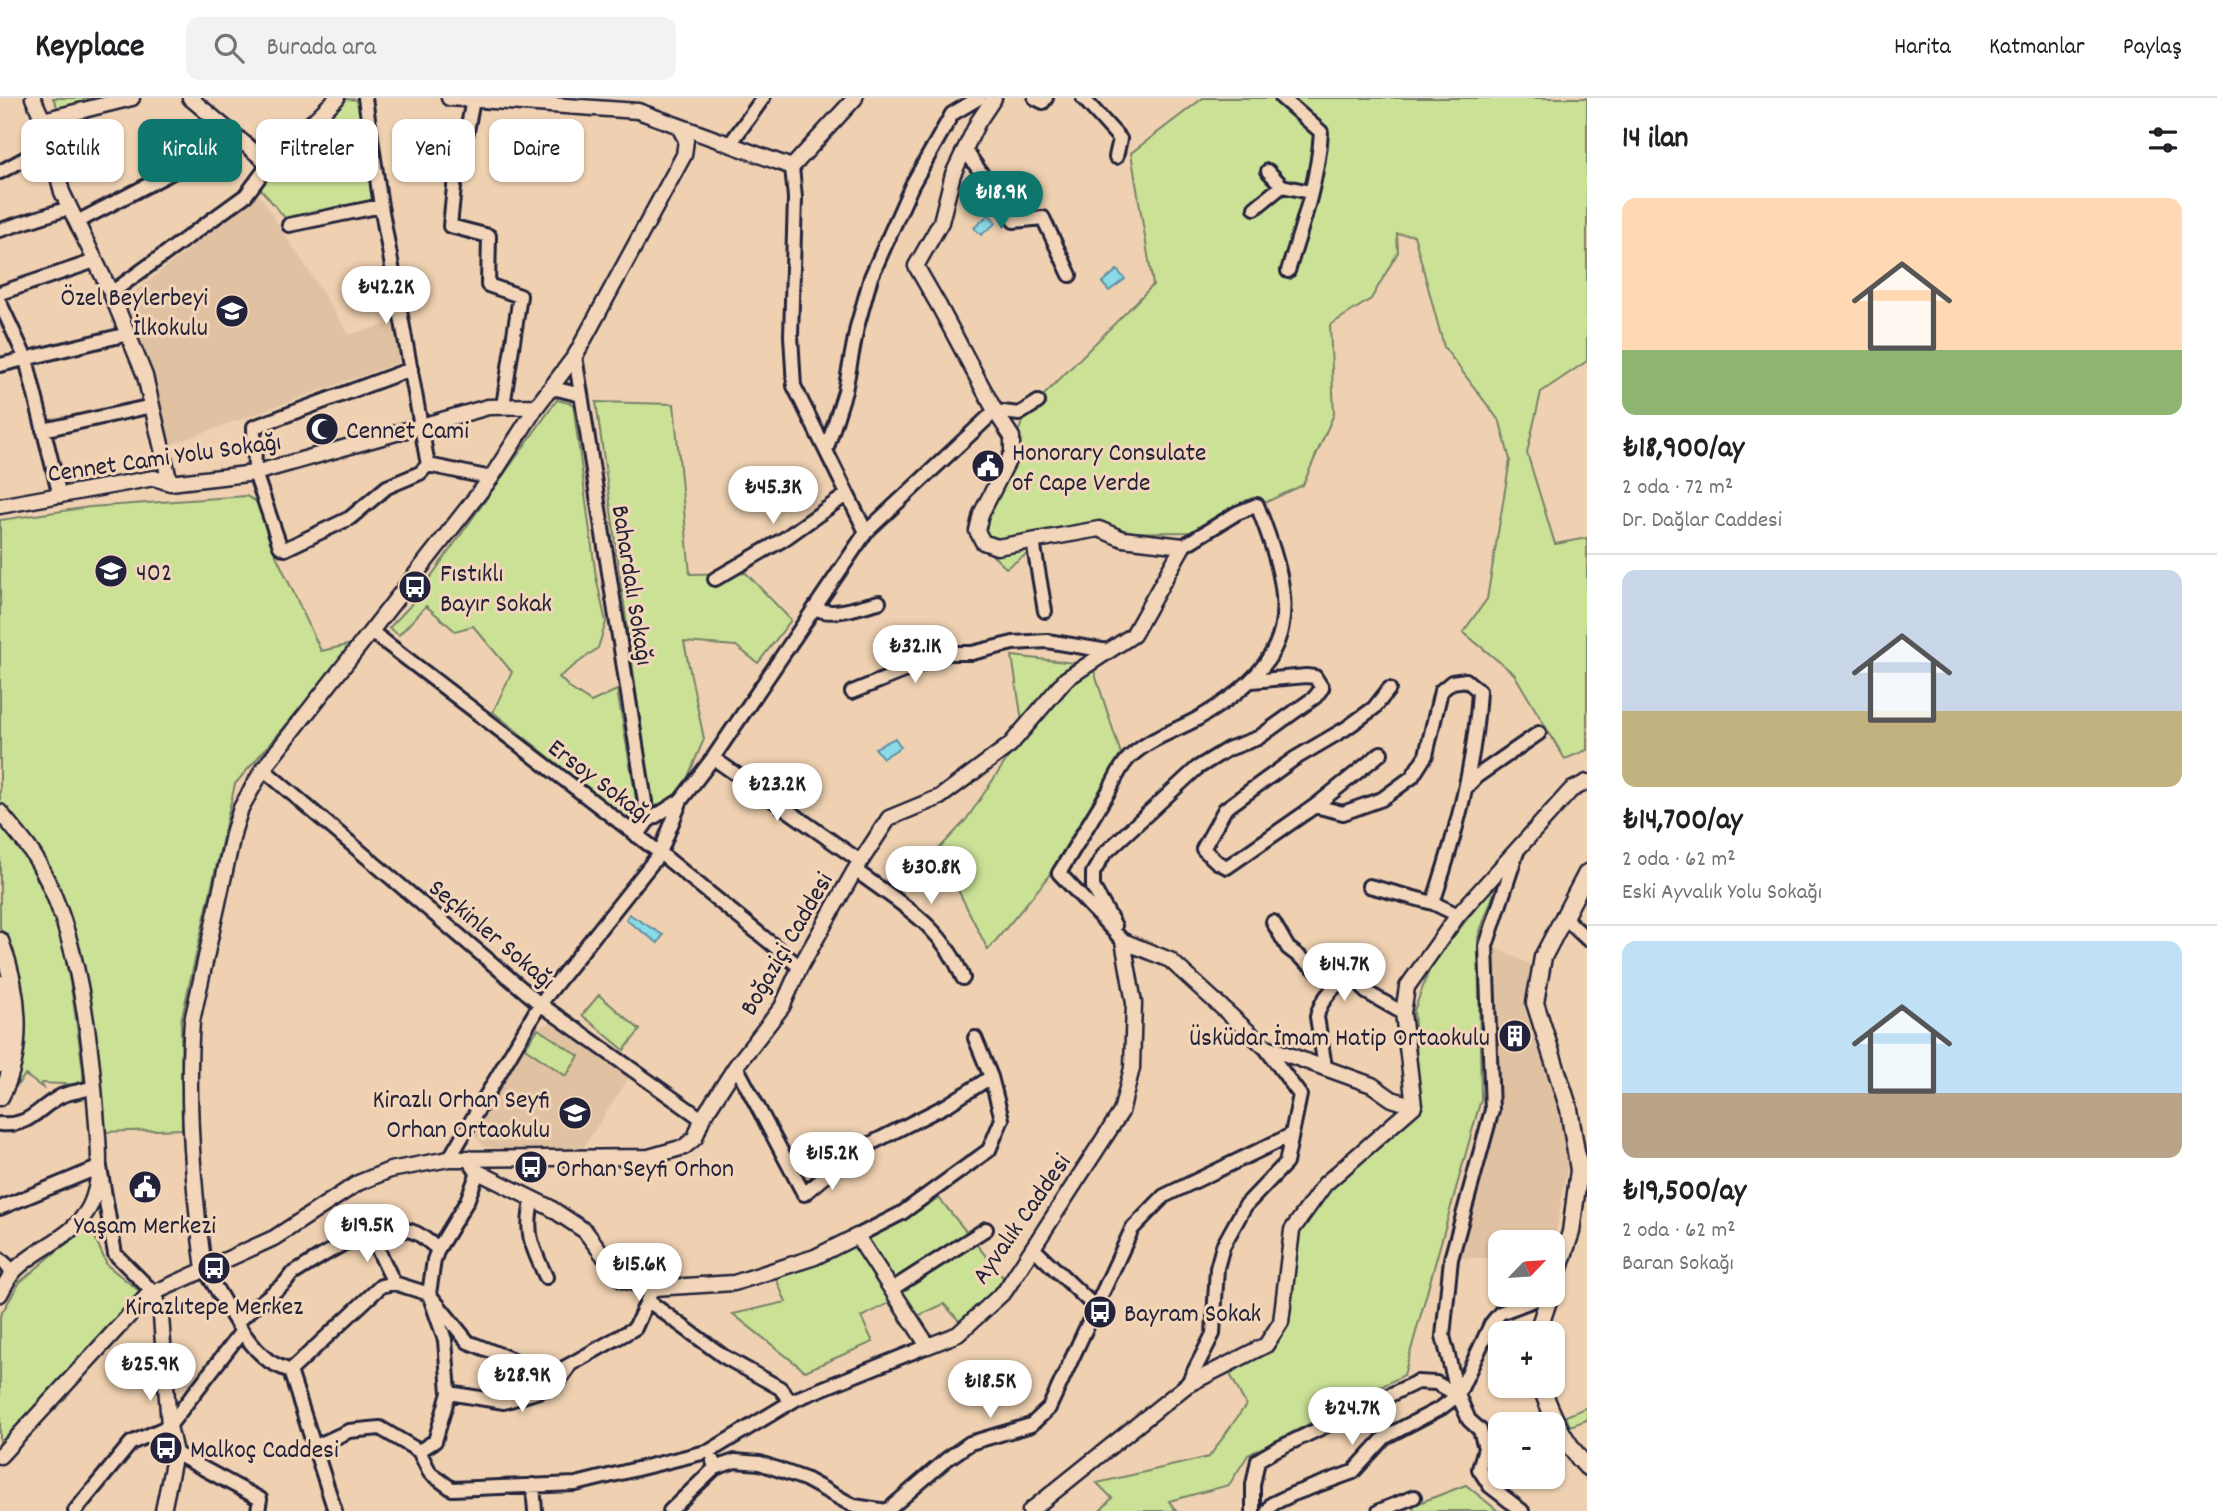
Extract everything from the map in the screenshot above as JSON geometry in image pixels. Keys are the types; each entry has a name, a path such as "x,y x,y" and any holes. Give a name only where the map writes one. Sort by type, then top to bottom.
{"main road":[{"path":"1565,1249 1571,1231 1579,1170 1569,1109 1535,1003 1543,957 1587,874"},
{"path":"0,941 11,976 17,1028 13,1061 0,1097"},
{"path":"0,984 4,1000 0,1064"},
{"path":"1546,1398 1567,1442 1587,1467"}],"street":[{"path":"33,98 43,119"},
{"path":"47,119 132,98"},
{"path":"190,98 215,119"},
{"path":"315,119 337,98"},
{"path":"365,98 428,465"},
{"path":"449,98 638,111 792,167"},
{"path":"730,144 763,98"},
{"path":"855,98 792,167 795,198 791,336 793,386 866,532"},
{"path":"825,451 845,391 857,327 871,277 912,186 952,114 979,98"},
{"path":"994,98 978,122 953,174 942,222 916,266 1012,437 1012,453 981,514 977,531 983,542 997,547 1098,529 1123,539 1183,546 1237,513 1257,505 1273,545 1285,599 1285,619 1278,643 1252,681 1197,719 1149,741 1128,757 1059,873 1123,941 1170,960 1264,1046 1300,1095 1286,1163 1245,1206 1223,1246 1217,1268 1213,1334 1187,1385"},
{"path":"1035,98 1043,102 1045,98"},
{"path":"1083,98 1121,139 1116,157"},
{"path":"1282,98 1321,132 1320,150 1288,271"},
{"path":"473,100 467,131 457,158 450,226 489,236 488,285 520,296 503,406"},
{"path":"335,1511 290,1371 270,1362 239,1326 204,1269 192,1148 190,1044 192,1021 234,830 241,808 263,769 491,478 537,406 575,356 684,155 686,140 679,127"},
{"path":"242,141 256,153"},
{"path":"966,151 1014,221 1043,218 1070,275"},
{"path":"0,172 21,161"},
{"path":"1268,171 1282,186 1310,192"},
{"path":"59,182 111,293 145,376 170,482"},
{"path":"76,222 153,182"},
{"path":"111,293 246,195 256,182"},
{"path":"1255,208 1282,186"},
{"path":"289,225 382,206"},
{"path":"0,230 69,208"},
{"path":"0,293 95,261"},
{"path":"0,303 26,359 60,496"},
{"path":"0,365 128,334"},
{"name":"Bahardalı Sokağı","path":"575,356 648,821"},
{"path":"411,369 254,427 255,472 280,546 285,549 350,518 387,487 420,473 428,465"},
{"path":"548,391 556,389 581,396"},
{"path":"995,411 1019,414 1038,402"},
{"path":"43,430 152,406"},
{"name":"Cennet Cami Yolu Sokağı","path":"0,506 155,478 170,482 255,472 488,407 537,406"},
{"path":"449,1159 540,1004 660,853 681,800 713,758 866,532 995,411"},
{"path":"428,465 491,478"},
{"path":"715,579 783,539 846,495"},
{"path":"1033,541 1045,611"},
{"name":"Boğaziçi Caddesi","path":"155,1294 274,1238 358,1183 414,1164 468,1158 649,1157 684,1147 695,1138 702,1119 736,1066 782,1007 800,967 857,866 889,818 940,797 1010,745 1066,679 1133,635 1183,546"},
{"path":"815,608 834,612 879,602"},
{"name":"Ersoy Sokağı","path":"372,632 660,853 800,967"},
{"path":"852,692 949,653 972,653 1013,643 1047,641 1108,651"},
{"path":"1123,941 1093,887 1093,873 1104,854 1197,768 1228,749 1258,738 1315,697 1322,688 1315,677 1306,676 1252,681"},
{"path":"1315,806 1343,813 1382,799 1412,777 1426,755 1441,691 1452,682 1466,680 1479,691 1477,730 1451,848 1433,903"},
{"path":"1381,753 1315,806 1227,867 1203,849 1225,809 1294,759 1345,730 1374,708 1389,689"},
{"path":"1466,788 1476,776 1539,733"},
{"path":"713,758 857,866 926,923 953,956 963,978"},
{"name":"Seçkinler Sokağı","path":"263,769 540,1004 561,1016 702,1119"},
{"path":"1414,1106 1403,1013 1407,987 1458,915 1571,790 1587,782"},
{"path":"637,836 648,821 681,800"},
{"path":"0,812 36,859 56,902 82,1001 94,1086 100,1167 115,1254 155,1294 161,1316 169,1426 175,1453 163,1511"},
{"path":"1518,847 1486,946 1492,1110 1451,1259 1443,1336 1458,1395 1469,1420 1480,1430 1485,1448 1479,1469 1490,1486 1522,1511"},
{"path":"1369,886 1433,903 1458,915"},
{"path":"1563,916 1587,939"},
{"path":"1273,922 1288,948 1337,985"},
{"name":"Ayvalık Caddesi","path":"928,1346 958,1334 1005,1291 1121,1112 1132,1069 1134,1003 1123,941"},
{"path":"1325,1067 1318,1008 1343,978 1355,971 1366,992 1403,1013"},
{"path":"650,1294 734,1283 815,1257 902,1213 989,1150 1002,1119 991,1077 975,1038"},
{"path":"1264,1046 1372,1085 1392,1098 1414,1106"},
{"path":"736,1066 804,1194 854,1152 947,1105 991,1077"},
{"path":"0,1124 16,1125 67,1094 83,1092 94,1086"},
{"path":"1030,1511 1187,1385 1266,1345 1281,1322 1292,1230 1325,1184 1414,1106"},
{"path":"670,1511 715,1468 735,1461 760,1463 805,1479 854,1506 887,1511 947,1459 970,1443 1031,1425 1049,1408 1132,1229 1164,1196 1291,1135"},
{"path":"468,1158 478,1172 533,1199 585,1231 622,1280 650,1294 723,1356 780,1388 791,1402"},
{"path":"0,1208 100,1167"},
{"path":"0,1294 14,1272 78,1224 91,1204 100,1167"},
{"path":"419,1451 435,1441 449,1393 445,1340 429,1294 438,1249 467,1201 478,1172"},
{"path":"533,1199 528,1219 529,1236 546,1277"},
{"path":"892,1289 986,1229"},
{"path":"75,1511 131,1443 169,1426 239,1326 291,1275 369,1231 416,1233 438,1249"},
{"path":"369,1231 394,1283"},
{"path":"314,1447 349,1432 380,1428 419,1451 430,1473 452,1489 576,1484 710,1451 791,1402 928,1346 857,1236"},
{"path":"1033,1248 1095,1307"},
{"path":"0,1259 14,1272"},
{"path":"290,1371 381,1286 394,1283 429,1294 468,1342 526,1366 555,1373 635,1328 650,1294"},
{"path":"0,1456 148,1296 155,1294"},
{"path":"0,1467 153,1302 155,1294"},
{"path":"1268,1511 1272,1504 1293,1494 1353,1472 1385,1437 1441,1408 1458,1395 1491,1324 1500,1313 1516,1307"},
{"path":"449,1393 504,1402 555,1386 571,1363"},
{"path":"1253,1511 1253,1485 1258,1460 1275,1450 1417,1382 1436,1382 1458,1395"},
{"path":"710,1451 715,1468"},
{"path":"175,1453 260,1499 258,1511"},
{"path":"533,1485 535,1511"},
{"path":"1379,1511 1414,1497"}],"shaded area":[{"name":"Özel Beylerbeyi İlkokulu","path":"259,194 349,334 397,322 403,361 169,445 126,299"},
{"path":"1491,946 1530,964 1525,1009 1558,1103 1567,1167 1556,1230 1488,1230 1488,1258 1458,1258 1500,1096"},
{"path":"562,1023 574,1031 629,1078 583,1148 537,1153 484,1147 474,1135 477,1123 539,1026"}],"green space":[{"path":"53,98 94,98 59,111"},
{"path":"1203,98 1587,98 1587,361 1541,392 1527,453 1555,544 1587,538 1587,750 1565,759 1514,674 1463,632 1487,599 1510,460 1500,422 1444,347 1414,235 1397,234 1398,252 1371,299 1330,325 1334,414 1303,485 1202,532 1059,533 1006,568 974,538 1026,413 1153,285 1131,153"},
{"path":"345,99 361,100 363,119 325,119"},
{"path":"264,182 371,182 373,200 285,218 259,187"},
{"path":"557,400 573,404 596,577 606,622 598,648 559,677 591,702 617,690 638,810 631,818 622,816 493,712 512,672 473,626 455,631 426,606 399,635 389,628 409,607"},
{"path":"596,402 674,404 690,574 746,573 791,620 758,663 736,646 684,642 704,739 682,791 653,814"},
{"path":"246,496 263,505 274,551 321,651 357,643 235,784 181,1021 182,1129 103,1132 85,976 46,864 0,805 0,520 90,507"},
{"path":"1012,656 1092,665 1121,754 1046,880 988,950 938,850 966,820 1024,734"},
{"path":"0,822 29,860 53,914 72,991 83,1085 41,1083 43,1088 25,1075 10,1095 9,949 0,928"},
{"path":"1499,879 1478,937 1481,1099 1404,1375 1248,1455 1229,1485 1169,1501 1176,1511 1100,1511 1112,1498 1097,1483 1209,1457 1246,1405 1230,1374 1270,1347 1286,1330 1298,1233 1329,1187 1420,1107 1414,1011 1431,965"},
{"path":"599,995 640,1030 624,1050 582,1015"},
{"path":"538,1029 579,1056 566,1076 525,1048"},
{"path":"939,1198 1006,1281 960,1322 944,1304 902,1323 889,1303 861,1317 873,1342 805,1371 733,1314 786,1302 775,1276 870,1236"},
{"path":"89,1224 107,1265 143,1294 0,1447 0,1316 20,1282"},
{"path":"1587,1407 1587,1420 1570,1426 1566,1416"},
{"path":"1466,1485 1498,1511 1416,1511 1411,1506"}],"water":[{"path":"989,214 996,223 981,235 974,228"},
{"path":"1117,270 1125,279 1109,291 1102,283"},
{"path":"895,738 901,747 883,758 875,748"},
{"path":"629,914 663,935 658,943 626,920"}],"place":[{"name":"Özel Beylerbeyi İlkokulu","path":"232,311"},
{"name":"Cennet Cami","path":"322,429"},
{"name":"Honorary Consulate of Cape Verde","path":"988,466"},
{"name":"402","path":"111,571"},
{"name":"Fıstıklı Bayır Sokak","path":"415,587"},
{"name":"Üsküdar İmam Hatip Ortaokulu","path":"1515,1036"},
{"name":"Kirazlı Orhan Seyfi Orhan Ortaokulu","path":"575,1113"},
{"name":"Orhan Seyfi Orhon","path":"531,1167"},
{"name":"Yaşam Merkezi","path":"145,1187"},
{"name":"Kirazlıtepe Merkez","path":"214,1268"},
{"name":"Bayram Sokak","path":"1100,1312"},
{"name":"Malkoç Caddesi","path":"166,1448"}]}
